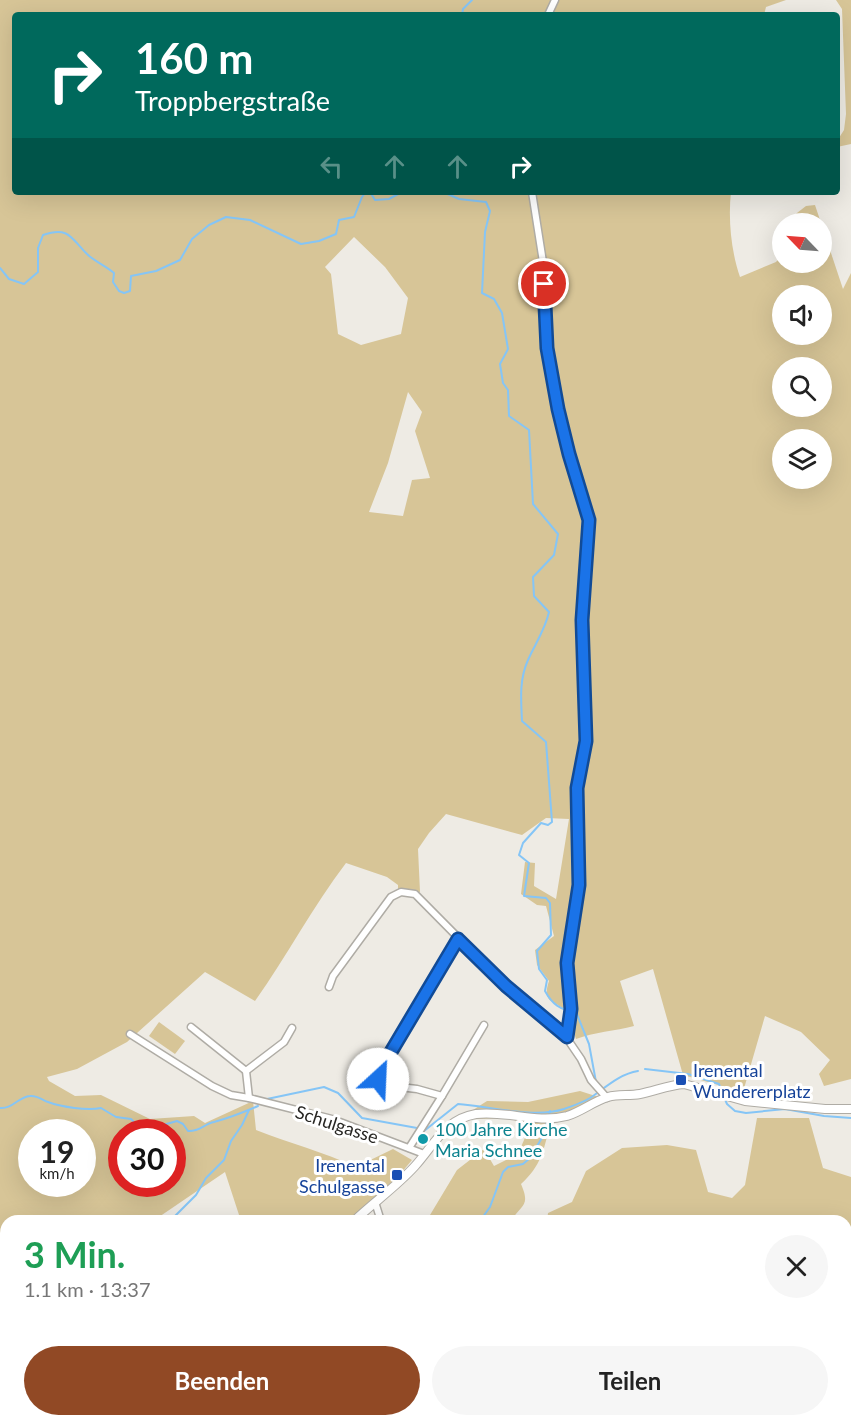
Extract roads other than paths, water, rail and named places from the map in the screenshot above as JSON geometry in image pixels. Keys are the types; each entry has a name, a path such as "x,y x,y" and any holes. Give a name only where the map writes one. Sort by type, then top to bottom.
{"street":[{"path":"532,195 543,262 547,348 569,454 589,520 582,620 586,741 577,788 579,885 567,963 571,1012 567,1037"},
{"path":"329,987 333,976 391,897 401,892 415,894 506,986 567,1037 594,1084 604,1096"},
{"path":"442,1096 417,1089 382,1085 378,1079 383,1065 458,939"},
{"path":"409,1148 484,1025"},
{"path":"191,1028 246,1071 249,1098"},
{"path":"246,1071 284,1042 292,1028"},
{"name":"Schulgasse","path":"130,1034 212,1086 231,1095 332,1119 424,1154"},
{"path":"361,1215 415,1166 439,1134 454,1122 473,1115 491,1113 547,1118 568,1116 604,1096 636,1095 657,1091 675,1084 684,1084 746,1101 825,1110 851,1109"},
{"path":"375,1202 379,1215"}],"waterway":[{"path":"462,12 472,0"},
{"path":"0,268 9,279 24,284 38,272 38,248 43,235 64,233 69,235 90,257 114,273 113,282 119,291 124,293 130,291 131,276 156,271 180,260 192,239 209,225 226,217 250,220 301,244 319,241 336,234 339,220 354,217 364,195"},
{"path":"372,195 375,200 389,199 396,195"},
{"path":"450,195 459,199 486,202 490,211 485,232 482,293 494,299 502,313 508,349 500,364 503,383 508,390 509,416 529,430 533,504 558,534 554,555 533,577 534,596 549,612 525,668 521,698 522,721 546,742 552,822 548,825 541,823 523,843 519,855 529,863 524,896 546,898 550,903 551,935 537,951 539,969 547,980 545,991 557,1006 576,1012 589,1044 596,1082"},
{"path":"645,1069 688,1074 719,1084 722,1092"},
{"path":"424,1131 458,1104 525,1112 552,1112 584,1101 618,1078 638,1071"},
{"path":"267,1099 324,1087 338,1093 362,1118 417,1128"},
{"path":"0,1108 8,1107 22,1098 35,1096 67,1107 101,1108 116,1117 131,1119"},
{"path":"724,1097 727,1104 735,1111 746,1113 785,1109 851,1118"},
{"path":"186,1128 188,1131 195,1130 258,1106"},
{"path":"176,1215 196,1195 206,1178 224,1160 231,1141 249,1110"},
{"path":"484,1215 490,1207 503,1172 508,1167 523,1164 530,1158 543,1136 550,1111"}],"place":[{"name":"Irenental Wundererplatz","path":"681,1080"},
{"name":"100 Jahre Kirche Maria Schnee","path":"423,1139"},
{"name":"Irenental Schulgasse","path":"397,1175"}]}
